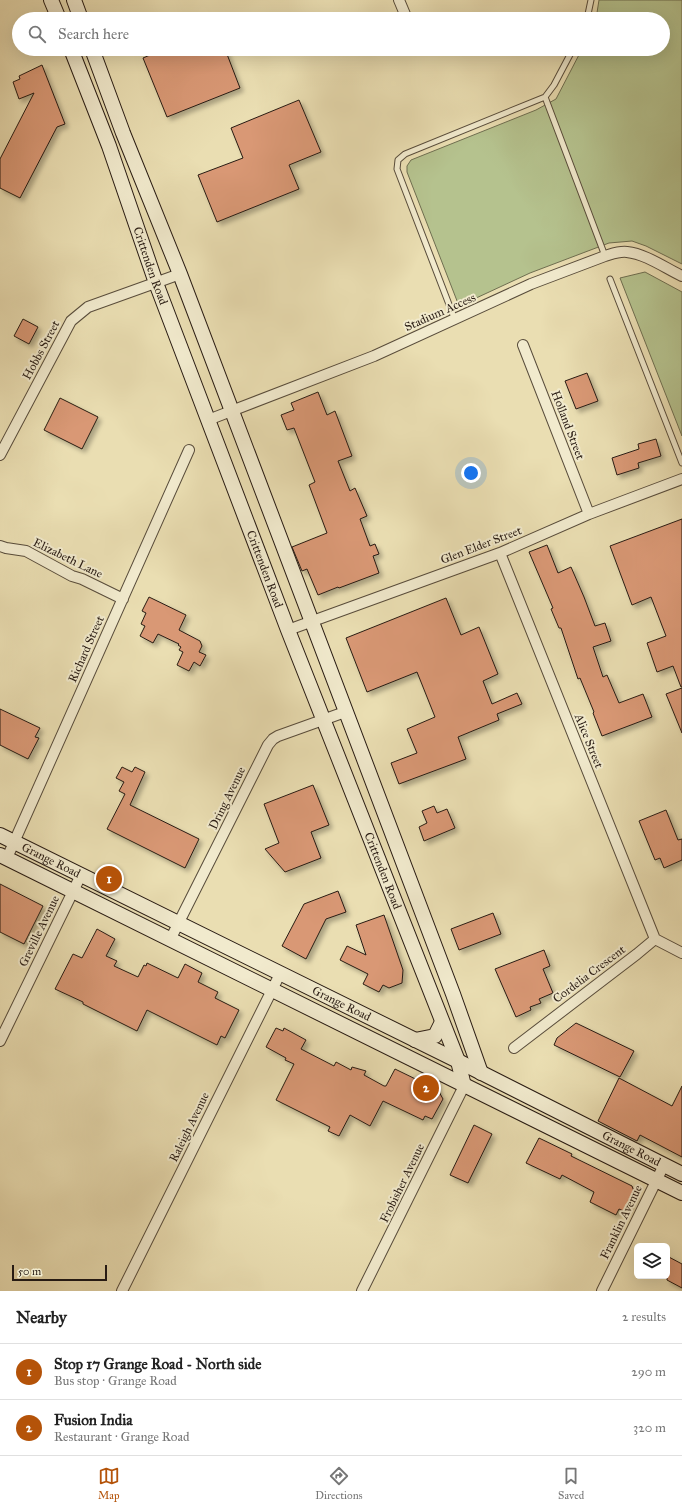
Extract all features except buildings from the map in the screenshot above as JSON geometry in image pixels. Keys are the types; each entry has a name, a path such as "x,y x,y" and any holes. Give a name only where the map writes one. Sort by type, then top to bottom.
{"main road":[{"path":"52,0 56,12"},
{"path":"74,0 78,12"},
{"name":"Crittenden Road","path":"74,56 109,146 156,283 322,719 458,1061 464,1086"},
{"name":"Crittenden Road","path":"95,56 123,133 180,274 448,980 481,1073"},
{"name":"Grange Road","path":"0,835 458,1061 682,1174"},
{"name":"Grange Road","path":"3,857 682,1193"},
{"path":"414,1040 435,1036 442,1022"},
{"path":"464,1086 481,1073"}],"street":[{"path":"399,0 404,12"},
{"name":"Stadium Access","path":"208,420 374,356 531,284 605,256 626,252 639,255 682,276"},
{"name":"Hobbs Street","path":"0,455 71,321 88,307 180,274"},
{"name":"Holland Street","path":"523,345 588,514"},
{"name":"Richard Street","path":"3,857 15,842 189,450"},
{"name":"Glen Elder Street","path":"288,630 500,553 588,514 682,479"},
{"name":"Elizabeth Lane","path":"0,546 26,551 72,576 82,579 123,600"},
{"name":"Alice Street","path":"500,553 655,939"},
{"name":"Dring Avenue","path":"170,940 268,745 278,736 322,719 346,712"},
{"name":"Greville Avenue","path":"0,1041 81,875"},
{"path":"655,939 682,953"},
{"name":"Cordelia Crescent","path":"514,1048 655,939"},
{"name":"Raleigh Avenue","path":"122,1291 280,974"},
{"name":"Frobisher Avenue","path":"362,1291 464,1086"},
{"name":"Franklin Avenue","path":"602,1291 664,1165"}],"lane":[{"path":"588,12 591,0"},
{"path":"455,320 397,169 398,160 405,154 545,98 554,85 569,56"},
{"path":"545,98 605,256"},
{"path":"610,279 682,463"}],"green space":[{"path":"599,0 682,0 682,264 646,246 632,241 609,243 530,273 459,306 407,172 407,166 411,160 536,110 556,99 578,56 670,56 670,12 597,12"},
{"path":"645,272 682,292 682,436 620,278"}],"place":[{"name":"Stop 17 Grange Road - North side","path":"109,879"},
{"name":"Fusion India","path":"426,1088"}]}
